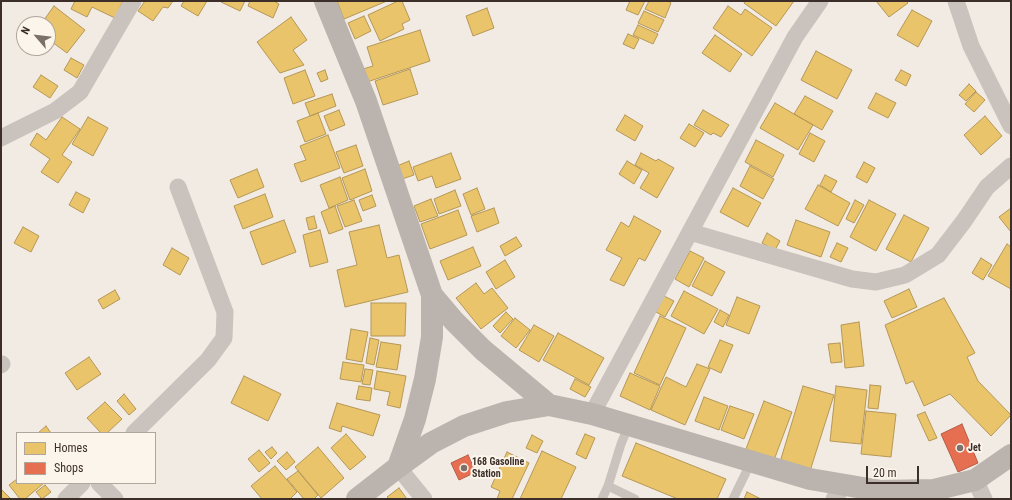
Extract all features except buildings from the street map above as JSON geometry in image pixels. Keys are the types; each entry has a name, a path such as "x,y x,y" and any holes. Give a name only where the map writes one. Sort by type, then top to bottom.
{"main road":[{"path":"325,1 366,101 432,295 432,337 425,379 415,419 398,467"},
{"path":"432,295 454,321 483,350 548,405"},
{"path":"357,499 431,443 464,426 507,412 548,405 592,414 810,479 839,492 980,489 1011,456"}],"street":[{"path":"1,138 55,111 80,92 133,1"},
{"path":"592,414 795,36 820,1"},
{"path":"956,1 971,46 1011,126"},
{"path":"690,232 852,279 876,282 904,275 938,255 987,187 1011,166"},
{"path":"135,432 208,360 224,338 225,312 178,187"},
{"path":"398,467 424,499"},
{"path":"66,499 81,484"},
{"path":"100,484 114,499"}],"lane":[{"path":"602,499 629,425"},
{"path":"733,499 751,462"},
{"path":"608,486 636,499"}],"place":[{"name":"Jet","path":"960,448"},
{"name":"168 Gasoline Station","path":"464,468"}]}
